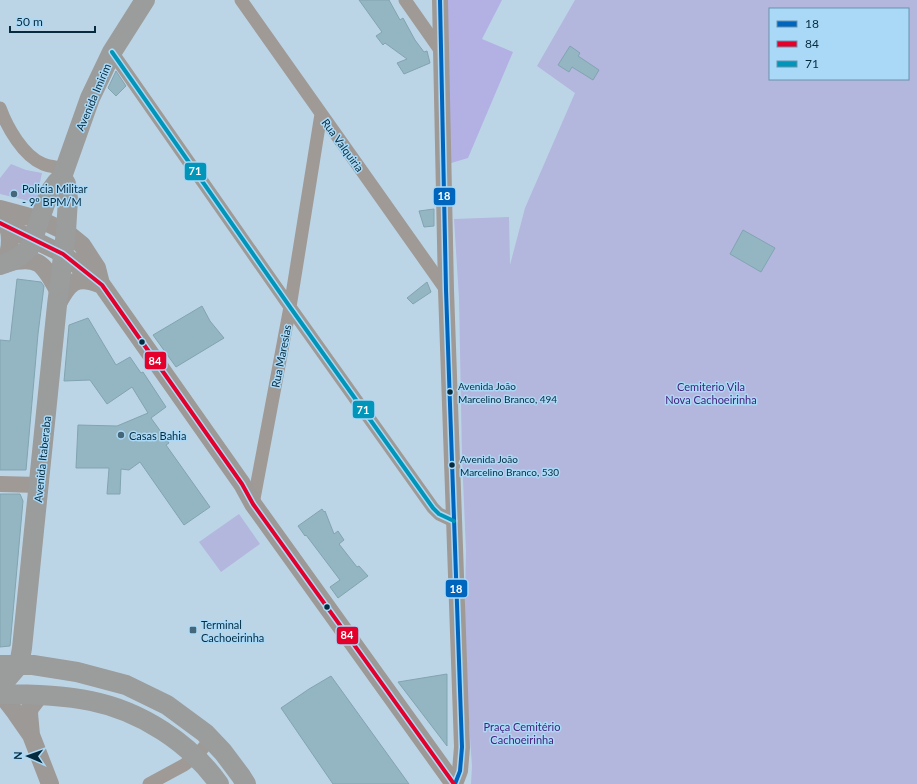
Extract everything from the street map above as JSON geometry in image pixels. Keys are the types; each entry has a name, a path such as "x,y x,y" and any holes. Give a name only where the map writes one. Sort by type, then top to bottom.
{"main road":[{"name":"Avenida Imirim","path":"3,265 16,260 30,248 49,193 64,173 90,98 112,52 145,0"},
{"path":"63,254 68,199 64,173"},
{"path":"0,209 40,220 66,232 82,246 98,268 102,285"},
{"path":"4,225 63,254 102,285 242,484 254,504 454,784"},
{"path":"3,265 11,237 4,225"},
{"name":"Avenida Itaberaba","path":"10,665 22,648 63,254"},
{"path":"3,265 27,260 42,264 47,271 58,298 74,281 80,279 102,285"},
{"path":"0,692 10,665 33,665 77,672 126,685 167,705 205,733 246,784"},
{"path":"0,692 92,701 117,708 143,720 165,733 196,756 219,784"},
{"path":"0,692 31,735 50,784"},
{"path":"31,735 30,708 40,695"}],"street":[{"name":"Rua Valquiria","path":"241,0 446,290"},
{"path":"405,0 440,50"},
{"path":"440,0 446,290 462,747 460,771 454,784"},
{"path":"112,52 290,307 433,508 439,514 454,521"},
{"path":"0,108 14,136 25,149 36,160 64,173"},
{"name":"Rua Maresias","path":"254,504 290,307 321,114"},
{"path":"0,484 39,485"},
{"path":"149,784 184,765 196,756 211,739"}],"green space":[{"name":"Cemiterio Vila Nova Cachoeirinha","path":"575,0 917,0 917,784 471,784 472,766 464,650 466,551 462,457 459,298 454,219 509,217 510,265 525,208 575,93 537,66"},
{"path":"11,164 26,170 42,173 36,201 29,201 0,194 0,178"},
{"path":"239,514 260,544 221,572 199,542"}],"shaded area":[{"path":"446,0 502,0 482,39 513,52 468,158 448,164"}],"building":[{"path":"359,0 389,0 400,20 403,18 415,40 424,52 427,51 430,63 404,74 397,63 407,59 385,43 383,45 376,36 382,32"},
{"path":"570,46 580,53 578,56 599,70 593,80 572,67 569,72 558,65"},
{"path":"116,71 126,86 116,96 108,88"},
{"path":"434,209 434,226 424,227 419,211"},
{"path":"743,230 775,248 761,272 730,254"},
{"path":"17,279 41,282 44,286 38,334 26,470 0,470 0,340 10,341"},
{"path":"427,282 431,292 413,304 407,298"},
{"path":"202,306 210,321 224,338 176,367 153,335"},
{"path":"88,318 116,365 130,357 141,373 143,372 166,407 151,418 169,443 166,445 210,507 184,525 140,462 129,470 121,469 120,494 107,494 109,468 76,468 78,425 117,426 148,413 132,387 107,404 90,380 64,381 69,325"},
{"path":"0,494 20,494 23,501 10,646 0,647"},
{"path":"322,509 324,512 325,511 334,534 338,531 344,540 339,544 357,567 359,566 368,576 338,598 330,587 340,580 298,526"},
{"path":"447,674 447,746 398,682"},
{"path":"331,676 409,784 333,784 281,708"}],"transit line":[{"name":"18","path":"440,0 446,290 462,747 460,771 455,784"},
{"name":"71","path":"112,52 290,307 433,508 439,514 454,521"},
{"name":"84","path":"0,223 63,254 102,285 242,484 253,504 454,784"}],"place":[{"name":"Policia Militar - 9º BPM/M","path":"14,194"},
{"name":"Avenida João Marcelino Branco, 494","path":"450,392"},
{"name":"Casas Bahia","path":"121,435"},
{"name":"Avenida João Marcelino Branco, 530","path":"452,465"},
{"name":"Terminal Cachoeirinha","path":"193,630"}],"park label":[{"name":"Praça Cemitério Cachoeirinha","path":"522,732"}]}
